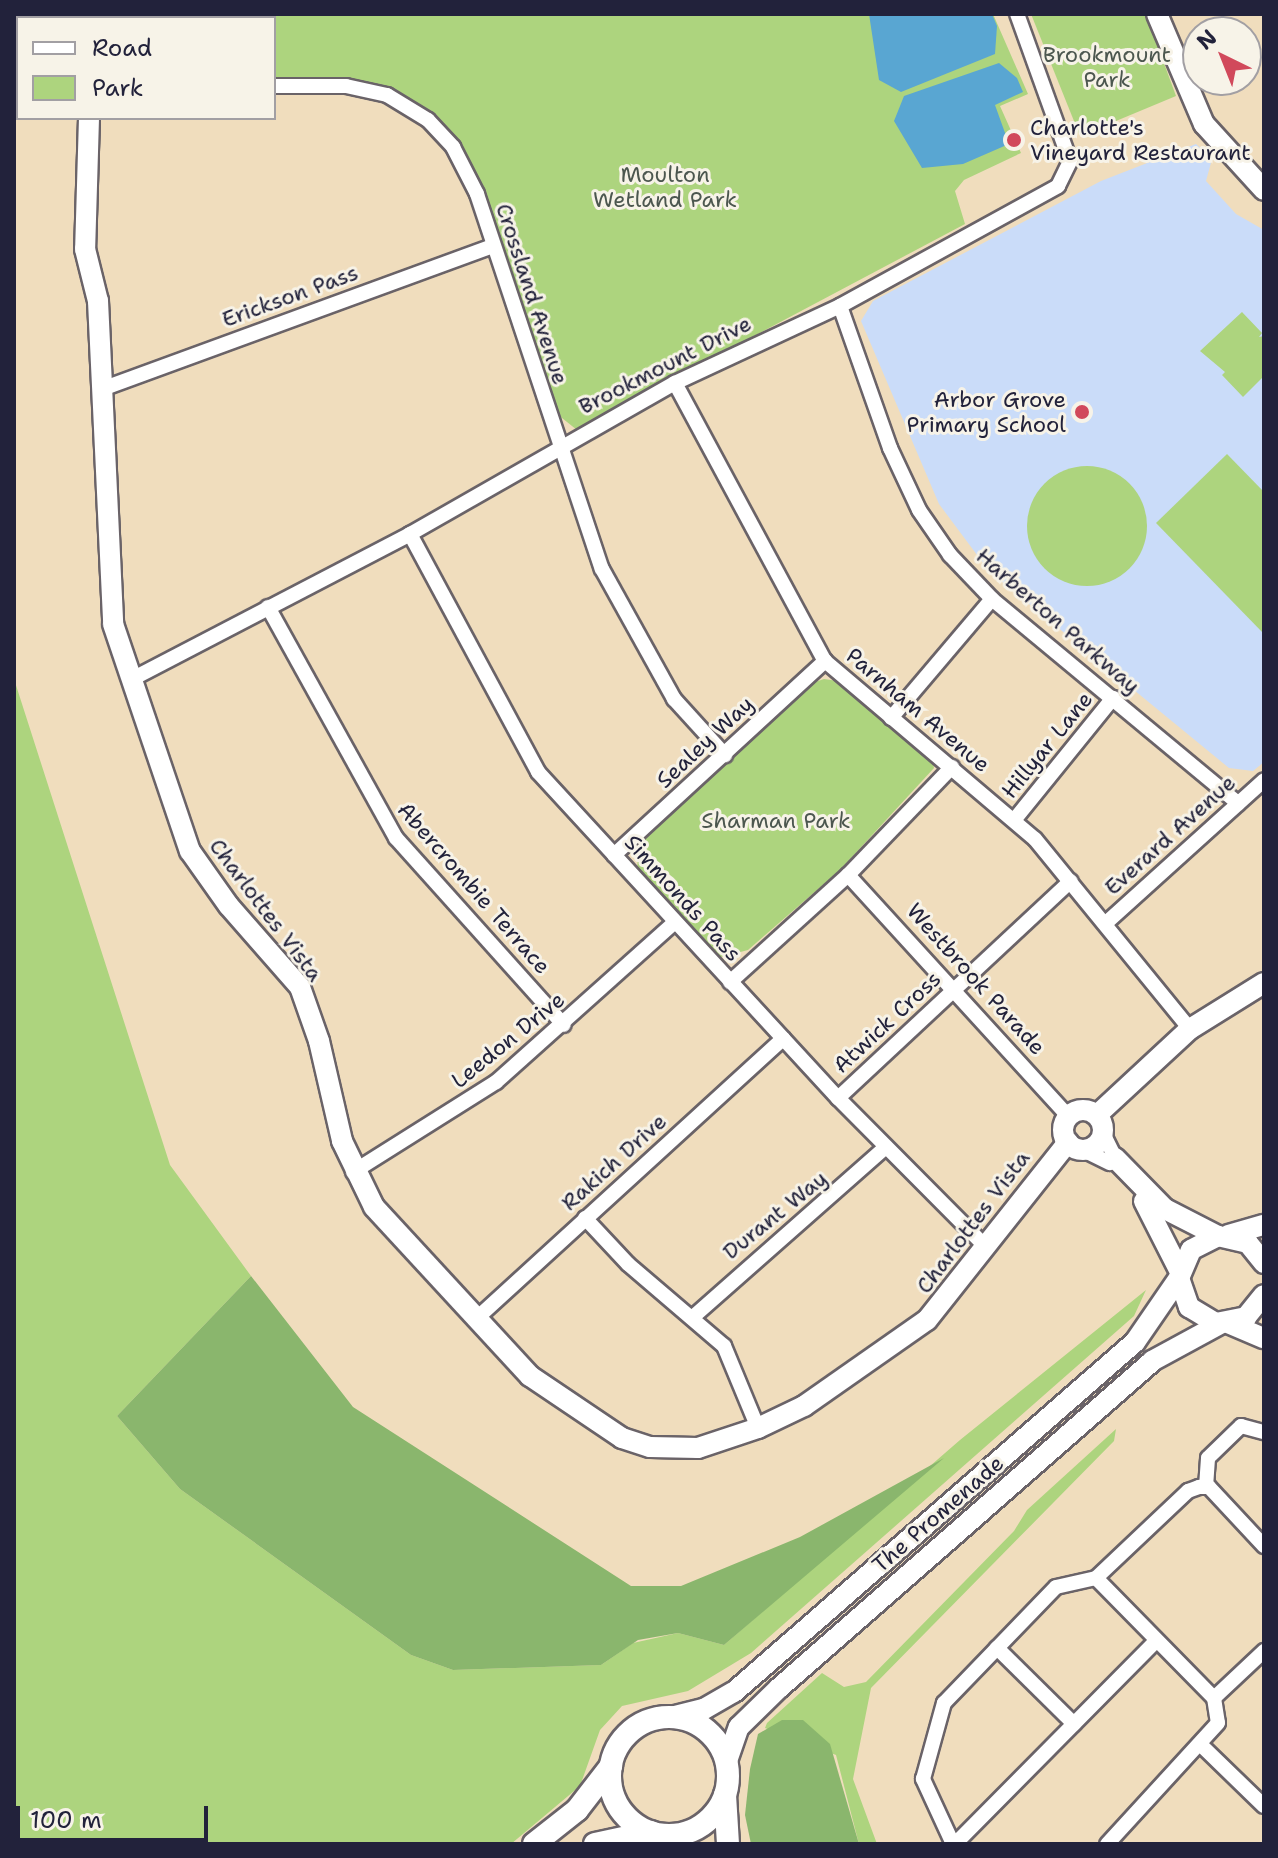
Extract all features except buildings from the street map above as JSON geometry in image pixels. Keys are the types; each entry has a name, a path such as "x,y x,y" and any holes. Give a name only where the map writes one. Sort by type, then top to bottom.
{"main road":[{"path":"534,1844 577,1810 611,1766 632,1730 671,1717 703,1727 727,1761 728,1844"},
{"path":"611,1766 619,1807 651,1832"},
{"path":"676,1835 707,1821 726,1794"},
{"path":"595,1844 651,1832 676,1835 698,1844"}],"street":[{"name":"Brookmount Drive","path":"132,679 410,534 675,383 840,306 1043,197 1067,175 1067,146 1017,14"},
{"path":"1157,14 1204,124 1264,190"},
{"name":"Crossland Avenue","path":"276,86 346,86 387,95 428,120 453,147 477,194 602,569 674,699 725,755"},
{"name":"Charlottes Vista","path":"89,120 85,249 98,301 113,624 190,851 229,906 300,987 353,1172 374,1207 530,1376 622,1438 675,1450 698,1448 758,1428 804,1406 927,1320 986,1247 1041,1170 1075,1146"},
{"name":"Erickson Pass","path":"102,389 493,246"},
{"name":"Harberton Parkway","path":"840,306 890,448 919,510 950,555 992,599 1238,803"},
{"name":"Parnham Avenue","path":"675,383 825,661 1015,819 1071,881 1190,1029"},
{"name":"Simmonds Pass","path":"410,534 538,772 838,1098 986,1247"},
{"path":"891,718 992,599"},
{"name":"Abercrombie Terrace","path":"268,607 396,838 564,1025"},
{"name":"Sealey Way","path":"614,855 825,661"},
{"name":"Hillyar Lane","path":"1015,819 1113,698"},
{"path":"730,982 848,875 952,767"},
{"name":"Everard Avenue","path":"1106,923 1264,780"},
{"name":"Westbrook Parade","path":"848,875 1068,1116"},
{"name":"Atwick Cross","path":"838,1098 1071,881"},
{"name":"Leedon Drive","path":"353,1172 496,1082 564,1025 675,922"},
{"path":"1075,1146 1096,1145 1100,1124 1190,1029 1264,983"},
{"name":"Rakich Drive","path":"476,1319 783,1039"},
{"path":"1264,1263 1248,1243 1221,1236 1165,1209 1112,1160 1075,1146 1063,1129 1068,1116 1081,1109 1100,1124 1112,1160 1151,1211 1193,1312 1264,1338"},
{"name":"Durant Way","path":"693,1317 886,1147"},
{"path":"585,1218 628,1264 724,1346 758,1428"},
{"path":"1221,1236 1264,1225"},
{"name":"The Promenade","path":"671,1717 704,1709 734,1692 1140,1337 1195,1245 1221,1236"},
{"name":"The Promenade","path":"727,1761 739,1727 779,1688 1152,1361 1251,1313 1264,1295"},
{"path":"1264,1432 1241,1426 1208,1458 1206,1487 1264,1546"},
{"path":"1156,1641 954,1844 923,1779 944,1703 1056,1587 1096,1578 1188,1491 1206,1487"},
{"path":"1096,1578 1214,1698 1218,1723 1202,1746 1107,1844"},
{"path":"997,1648 1074,1724"},
{"path":"1214,1698 1264,1651"},
{"path":"1202,1746 1264,1806"}],"shaded area":[{"name":"Arbor Grove Primary School","path":"1196,144 1212,159 1206,181 1236,214 1264,230 1264,762 1253,771 1229,768 989,571 939,504 861,321 873,301 1101,181"}],"green space":[{"name":"Moulton Wetland Park","path":"993,14 1028,94 1000,106 1021,153 964,180 955,191 965,224 577,430 557,414 484,190 452,134 407,97 350,79 276,77 276,16 118,16"},
{"name":"Brookmount Park","path":"1031,14 1146,14 1176,96 1080,136"},
{"path":"1242,312 1262,333 1259,337 1264,336 1264,376 1243,397 1222,375 1225,372 1200,351"},
{"path":"1227,454 1264,492 1264,634 1156,523"},
{"path":"1087,466 1110,470 1130,483 1143,503 1147,526 1143,549 1130,569 1110,582 1087,586 1064,582 1044,569 1031,549 1027,526 1031,503 1044,483 1064,470"},
{"path":"14,679 170,1165 251,1276 117,1416 180,1489 411,1655 453,1670 601,1665 633,1643 678,1633 724,1645 960,1440 1146,1290 1134,1316 751,1653 688,1691 622,1706 600,1730 580,1786 511,1844 14,1844"},
{"name":"Sharman Park","path":"824,679 838,681 932,758 934,768 840,870 748,950 721,957 637,871 639,841 812,683"},
{"path":"251,1276 353,1407 631,1586 681,1586 800,1537 944,1458 724,1645 678,1633 638,1640 601,1665 453,1670 411,1655 180,1489 117,1416"},
{"path":"1116,1429 1114,1441 871,1688 853,1779 877,1844 859,1844 836,1755 765,1728 767,1723 822,1673 844,1687 866,1682 1014,1531 1027,1510"},
{"path":"782,1720 803,1720 830,1744 859,1844 751,1844 745,1815 758,1734"}],"water":[{"path":"869,14 992,14 997,26 995,54 901,92 879,80"},
{"path":"999,63 1017,78 1023,92 995,105 1009,144 963,164 922,168 894,121 904,96"}],"place":[{"name":"Charlotte's Vineyard Restaurant","path":"1014,140"},
{"name":"Arbor Grove Primary School","path":"1082,412"}]}
